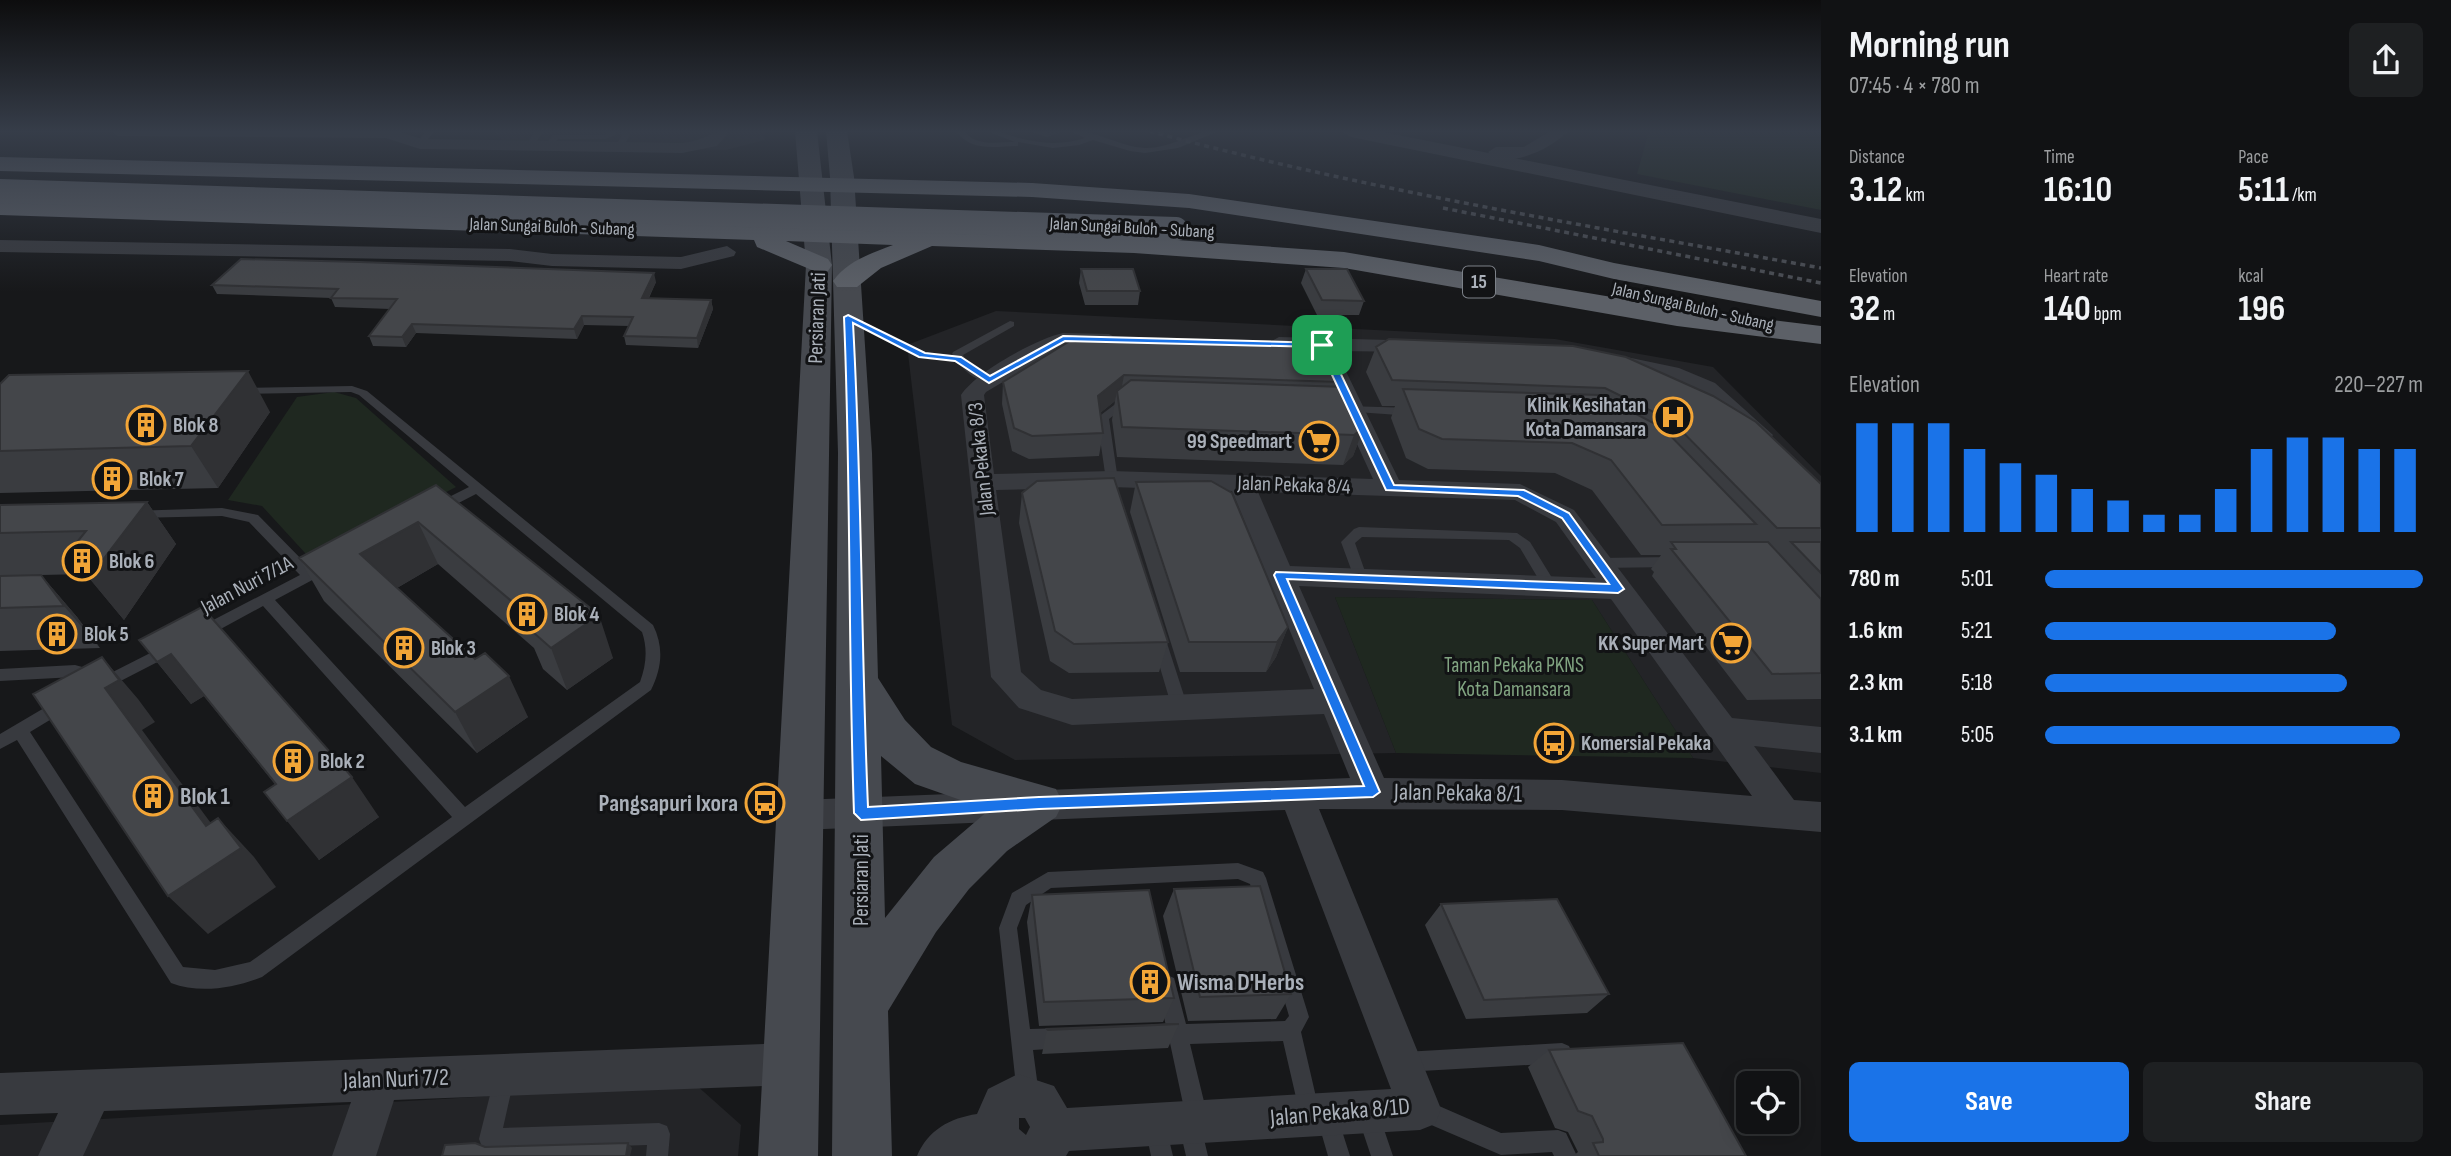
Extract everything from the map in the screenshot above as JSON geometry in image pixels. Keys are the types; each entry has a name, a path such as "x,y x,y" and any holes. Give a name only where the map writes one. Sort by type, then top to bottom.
{"highway":[{"name":"Jalan Sungai Buloh - Subang","path":"242,185 1174,214 1271,224 1614,271 1821,309"},
{"path":"687,232 743,220 755,212 763,203 759,194 747,185"},
{"name":"Jalan Sungai Buloh - Subang","path":"909,185 1189,201 1539,253 1614,271"},
{"path":"922,187 905,200 902,211 914,224 943,237"},
{"name":"Jalan Sungai Buloh - Subang","path":"0,191 1176,229 1322,242 1422,256 1649,295 1794,331"},
{"name":"Jalan Sungai Buloh - Subang","path":"0,208 726,233 827,260 845,235 1134,245 1344,261 1677,317 1821,335"},
{"path":"827,260 872,262 943,237"}],"main road":[{"path":"812,185 827,260"},
{"name":"Persiaran Jati","path":"788,1156 800,815 827,260 845,235 842,185"},
{"name":"Persiaran Jati","path":"827,260 848,317 855,453 856,675 861,813 862,1156"},
{"path":"856,675 878,718 904,751 946,776 1039,803"},
{"path":"860,1007 905,933 947,878 990,836 1039,803"}],"street":[{"path":"1618,185 1821,226"},
{"path":"1663,185 1821,216"},
{"path":"0,246 510,255 552,260 681,263 727,253 539,249 510,255"},
{"name":"Jalan Pekaka 8/3","path":"1133,340 1063,339 989,380 972,395 1006,677 1030,699 1072,712 1335,702"},
{"path":"1257,343 1446,346"},
{"path":"1322,345 1390,488"},
{"path":"1597,358 1671,373 1707,388 1733,408 1782,456"},
{"name":"Jalan Pekaka 8/4","path":"983,482 1115,492 1241,483 1520,492 1565,516 1785,814"},
{"path":"1241,483 1373,792"},
{"path":"1280,575 1618,589"},
{"path":"1721,730 1821,740"},
{"name":"Jalan Pekaka 8/1","path":"800,815 1039,803 1373,792 1562,795 1821,817"},
{"name":"Jalan Pekaka 8/1D","path":"939,1156 951,1143 972,1135 1198,1139 1319,1116 1420,1109 1296,794"},
{"name":"Jalan Nuri 7/2","path":"0,1094 791,1064"},
{"path":"354,1156 379,1080"},
{"path":"60,1156 92,1091"}],"lane":[{"path":"989,380 958,359 957,354 1010,324"},
{"path":"19,729 178,976 215,980 255,970 646,686 654,667 656,649 648,629 363,393 352,389 230,391"},
{"path":"1115,492 1103,418 1122,402 1149,403"},
{"path":"1326,408 1422,412"},
{"path":"429,513 477,488"},
{"path":"125,514 222,512 253,518 309,576"},
{"path":"1360,578 1348,542 1359,532 1512,536 1525,545 1549,586"},
{"name":"Jalan Nuri 7/1A","path":"0,675 75,671 91,674 99,686 345,557"},
{"path":"1599,562 1689,562"},
{"path":"265,599 464,818"},
{"path":"1153,619 1180,708"},
{"path":"0,742 71,701"},
{"path":"1027,1134 1009,928 1018,899 1048,880 1238,871 1257,878 1299,1017 1291,1031 1319,1116 1339,1156"},
{"path":"1142,875 1148,901"},
{"path":"1163,968 1198,1139"},
{"path":"1152,1035 1291,1031"},
{"path":"1020,1040 1086,1037"},
{"path":"1403,1062 1582,1051"},
{"path":"505,1075 489,1139 659,1134 657,1156"},
{"path":"1420,1109 1504,1150 1558,1141 1566,1156"},
{"path":"1367,1113 1382,1156"}],"path":[{"path":"848,317 923,355 958,359"}],"shaded area":[{"path":"996,311 1555,339 1713,367 1821,476 1821,773 1693,758 1592,600 1335,597 1396,753 1015,760 952,725 907,345"},
{"path":"695,1084 741,1125 738,1156 0,1156 0,1125"}],"green space":[{"path":"1693,185 1821,185 1821,210"},
{"path":"334,392 356,398 456,487 330,552 306,554 262,506 228,500 297,397"},
{"name":"Taman Pekaka PKNS Kota Damansara","path":"1335,597 1592,600 1693,758 1396,753"}],"building":[{"path":"241,259 654,273 642,298 711,300 697,338 624,336 633,317 582,316 574,329 412,324 402,337 369,336 397,299 331,298 338,289 212,285"},
{"path":"1081,269 1133,269 1140,291 1087,291"},
{"path":"1306,269 1347,269 1364,301 1322,300"},
{"path":"1078,336 1310,343 1327,349 1340,382 1124,375 1098,396 1103,433 1032,436 1014,428 1003,382"},
{"path":"1389,339 1573,346 1626,357 1713,396 1756,422 1821,484 1821,528 1777,528 1672,421 1605,388 1392,380 1376,347"},
{"path":"248,371 191,446 0,451 0,384 9,375"},
{"path":"1131,380 1345,387 1364,427 1354,435 1122,427 1117,391"},
{"path":"1403,389 1600,395 1663,428 1756,524 1662,525 1611,460 1572,443 1442,439 1419,429"},
{"path":"1114,478 1168,642 1074,644 1055,631 1022,493 1037,481"},
{"path":"1211,481 1232,493 1288,627 1277,642 1189,642 1136,482"},
{"path":"436,485 599,615 551,648 526,626 535,621 418,522 360,554 475,659 485,653 509,676 455,712 299,558"},
{"path":"147,502 89,578 69,552 86,531 0,533 0,505"},
{"path":"1671,542 1768,542 1821,599 1821,673 1772,674 1671,549 1676,549"},
{"path":"1791,542 1821,542 1821,573"},
{"path":"41,575 64,606 0,608 0,576"},
{"name":"Blok 2","path":"202,607 352,777 287,821 264,792 276,784 171,654 157,662 139,640"},
{"name":"Blok 1","path":"102,657 119,680 105,688 206,826 218,818 241,848 168,896 33,694"},
{"path":"1260,886 1291,994 1200,997 1174,889"},
{"path":"1149,890 1174,998 1044,1002 1032,895"},
{"path":"1557,899 1609,994 1484,1000 1441,904"},
{"path":"1179,1024 1048,1030 1047,1029"},
{"path":"1683,1043 1746,1156 1599,1156 1593,1143 1603,1142 1603,1139 1592,1116 1578,1111 1549,1050"},
{"path":"475,1143 485,1147 628,1143 626,1156 442,1156 445,1145"}],"railway":[{"path":"1376,185 1821,268"},
{"path":"1443,208 1821,283"}],"place":[{"name":"Klinik Kesihatan Kota Damansara","path":"1673,417"},
{"name":"Blok 8","path":"146,425"},
{"name":"99 Speedmart","path":"1319,441"},
{"name":"Blok 7","path":"112,479"},
{"name":"Blok 6","path":"82,561"},
{"name":"Blok 4","path":"527,614"},
{"name":"Blok 5","path":"57,634"},
{"name":"KK Super Mart","path":"1731,643"},
{"name":"Blok 3","path":"404,648"},
{"name":"Komersial Pekaka","path":"1554,743"},
{"name":"Blok 2","path":"293,761"},
{"name":"Blok 1","path":"153,796"},
{"name":"Pangsapuri Ixora","path":"765,803"},
{"name":"Wisma D'Herbs","path":"1150,982"}],"route":[{"path":"848,317 923,355 958,359 989,380 1063,339 1322,345 1390,488 1520,492 1565,516 1618,589 1280,575 1373,792 1039,803 861,813 856,675 855,453 848,317"}]}
